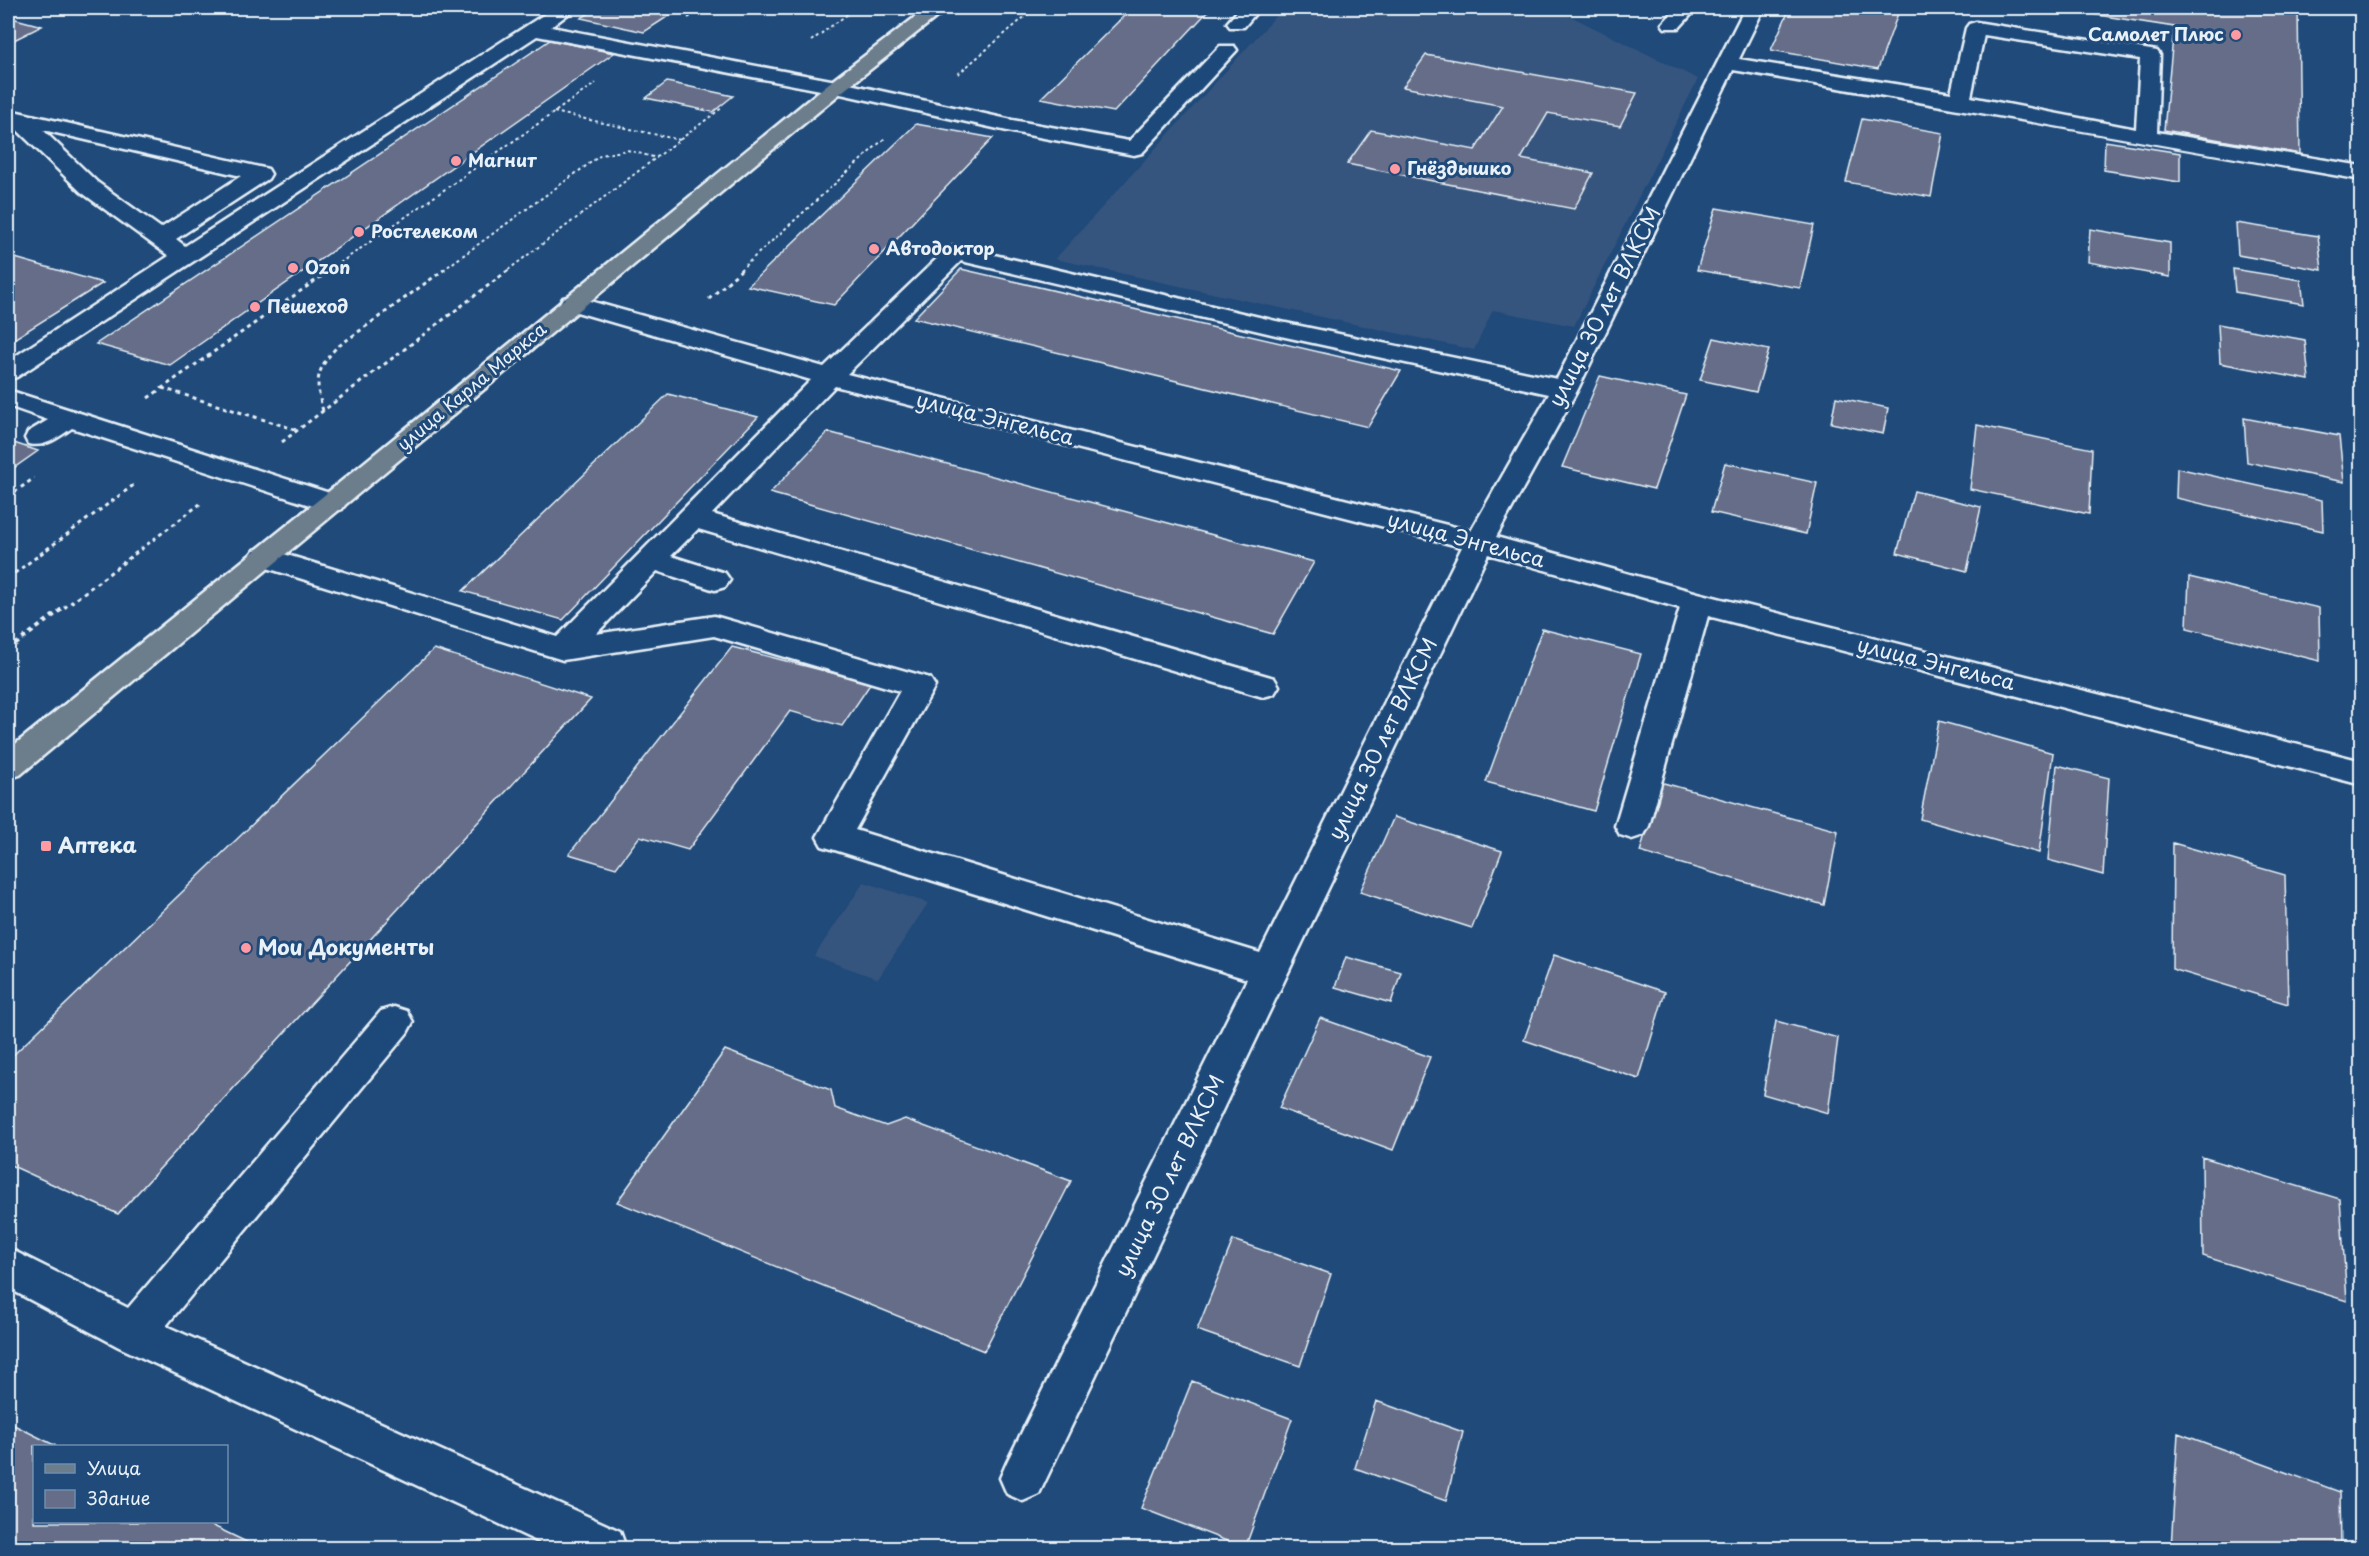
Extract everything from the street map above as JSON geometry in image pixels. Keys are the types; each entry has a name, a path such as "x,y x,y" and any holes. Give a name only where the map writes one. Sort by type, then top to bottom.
{"main road":[{"name":"улица Карла Маркса","path":"8,767 836,87 938,8"}],"street":[{"path":"8,372 566,8"},
{"path":"1237,23 1250,8"},
{"path":"1672,24 1687,8"},
{"name":"улица 30 лет ВЛКСМ","path":"1023,1478 1479,542 1565,389 1754,8"},
{"path":"1960,101 1976,28 2150,55 2146,137"},
{"path":"533,29 836,87 1134,148 1227,50"},
{"path":"1727,63 1960,101 2146,137 2361,173"},
{"path":"13,116 90,187 184,256"},
{"path":"13,116 260,174 160,238"},
{"path":"563,650 690,517 829,377 956,254 1276,328 1565,389"},
{"name":"улица Энгельса","path":"572,303 829,377 1479,542 1697,603 2361,773"},
{"path":"8,398 332,503"},
{"path":"38,438 69,418"},
{"path":"690,517 1263,686"},
{"path":"264,557 563,650 714,626 919,686 834,837 1270,971"},
{"path":"650,560 715,580"},
{"path":"1632,826 1697,603"},
{"path":"134,1333 394,1022"},
{"path":"8,1267 134,1333 582,1544"}],"path":[{"path":"104,429 704,8"},
{"path":"8,650 856,8"},
{"path":"673,332 921,106 1035,8"},
{"path":"554,112 681,140"},
{"path":"323,411 316,388 320,364 336,348 601,155 627,150 657,158"},
{"path":"162,388 298,430"},
{"path":"8,578 177,453"},
{"path":"8,497 36,477"}],"shaded area":[{"name":"Гнёздышко","path":"1283,8 1554,8 1698,79 1574,326 1493,310 1474,350 1055,259"},
{"path":"864,882 928,903 878,979 814,956"}],"building":[{"path":"598,8 681,8 644,32 581,18"},
{"path":"1132,8 1211,8 1114,112 1041,98"},
{"path":"1790,8 1900,8 1878,69 1771,50"},
{"path":"2053,8 2298,9 2300,154 2164,130 2174,27"},
{"path":"8,17 42,26 8,43"},
{"path":"550,40 614,53 170,365 96,344"},
{"path":"1426,55 1637,93 1620,126 1548,113 1521,159 1593,173 1574,209 1347,164 1371,130 1475,150 1503,106 1403,87"},
{"path":"667,82 733,96 713,112 646,98"},
{"path":"1862,119 1943,133 1931,197 1846,182"},
{"path":"916,124 993,138 834,305 748,286"},
{"path":"2105,141 2180,153 2180,182 2104,170"},
{"path":"1716,208 1814,225 1800,288 1697,270"},
{"path":"2236,223 2318,236 2322,270 2238,255"},
{"path":"2090,229 2170,243 2170,277 2088,262"},
{"path":"8,256 103,283 14,339 8,337"},
{"path":"961,269 1401,371 1368,427 914,318"},
{"path":"2233,269 2301,280 2304,304 2235,292"},
{"path":"2218,324 2305,340 2309,380 2220,363"},
{"path":"1714,338 1769,350 1756,392 1700,380"},
{"path":"1600,376 1686,395 1654,489 1562,467"},
{"path":"668,394 758,417 563,620 463,591"},
{"path":"1836,397 1888,408 1883,434 1831,423"},
{"path":"2244,418 2339,436 2344,482 2247,462"},
{"path":"1977,425 2092,449 2089,514 1970,489"},
{"path":"828,432 1314,562 1273,634 770,493"},
{"path":"8,441 38,451 8,472"},
{"path":"1725,463 1817,483 1806,534 1711,512"},
{"path":"2177,468 2322,500 2323,531 2176,498"},
{"path":"1914,491 1981,507 1967,571 1897,553"},
{"path":"2189,577 2319,608 2320,661 2187,628"},
{"path":"1542,629 1641,654 1594,811 1486,782"},
{"path":"732,647 871,683 842,726 790,711 688,850 640,836 616,868 569,854"},
{"path":"434,649 591,699 118,1214 8,1164 8,1060"},
{"path":"1939,721 2053,753 2039,853 1920,819"},
{"path":"2057,765 2109,778 2103,875 2048,860"},
{"path":"1660,782 1838,831 1824,905 1640,852"},
{"path":"1394,817 1502,851 1472,928 1360,892"},
{"path":"2173,843 2285,875 2288,1004 2172,969"},
{"path":"1554,955 1665,992 1639,1079 1524,1040"},
{"path":"1346,957 1401,972 1391,1003 1335,987"},
{"path":"1320,1018 1430,1057 1393,1150 1279,1108"},
{"path":"1776,1021 1838,1038 1828,1113 1763,1094"},
{"path":"725,1050 831,1090 835,1108 886,1126 905,1119 1071,1181 984,1351 617,1202"},
{"path":"2202,1157 2340,1199 2347,1301 2203,1256"},
{"path":"1233,1240 1331,1274 1300,1366 1197,1330"},
{"path":"1192,1381 1292,1419 1245,1548 1141,1508"},
{"path":"1376,1401 1463,1432 1446,1501 1355,1468"},
{"path":"8,1422 54,1445 33,1445 33,1523 207,1523 259,1548 8,1548"},
{"path":"2178,1433 2340,1492 2341,1548 2171,1548"}],"place":[{"name":"Самолет Плюс","path":"2236,35"},
{"name":"Магнит","path":"456,161"},
{"name":"Гнёздышко","path":"1395,169"},
{"name":"Ростелеком","path":"359,232"},
{"name":"Автодоктор","path":"874,249"},
{"name":"Ozon","path":"293,268"},
{"name":"Пешеход","path":"255,307"},
{"name":"Аптека","path":"46,846"},
{"name":"Мои Документы","path":"246,948"}]}
